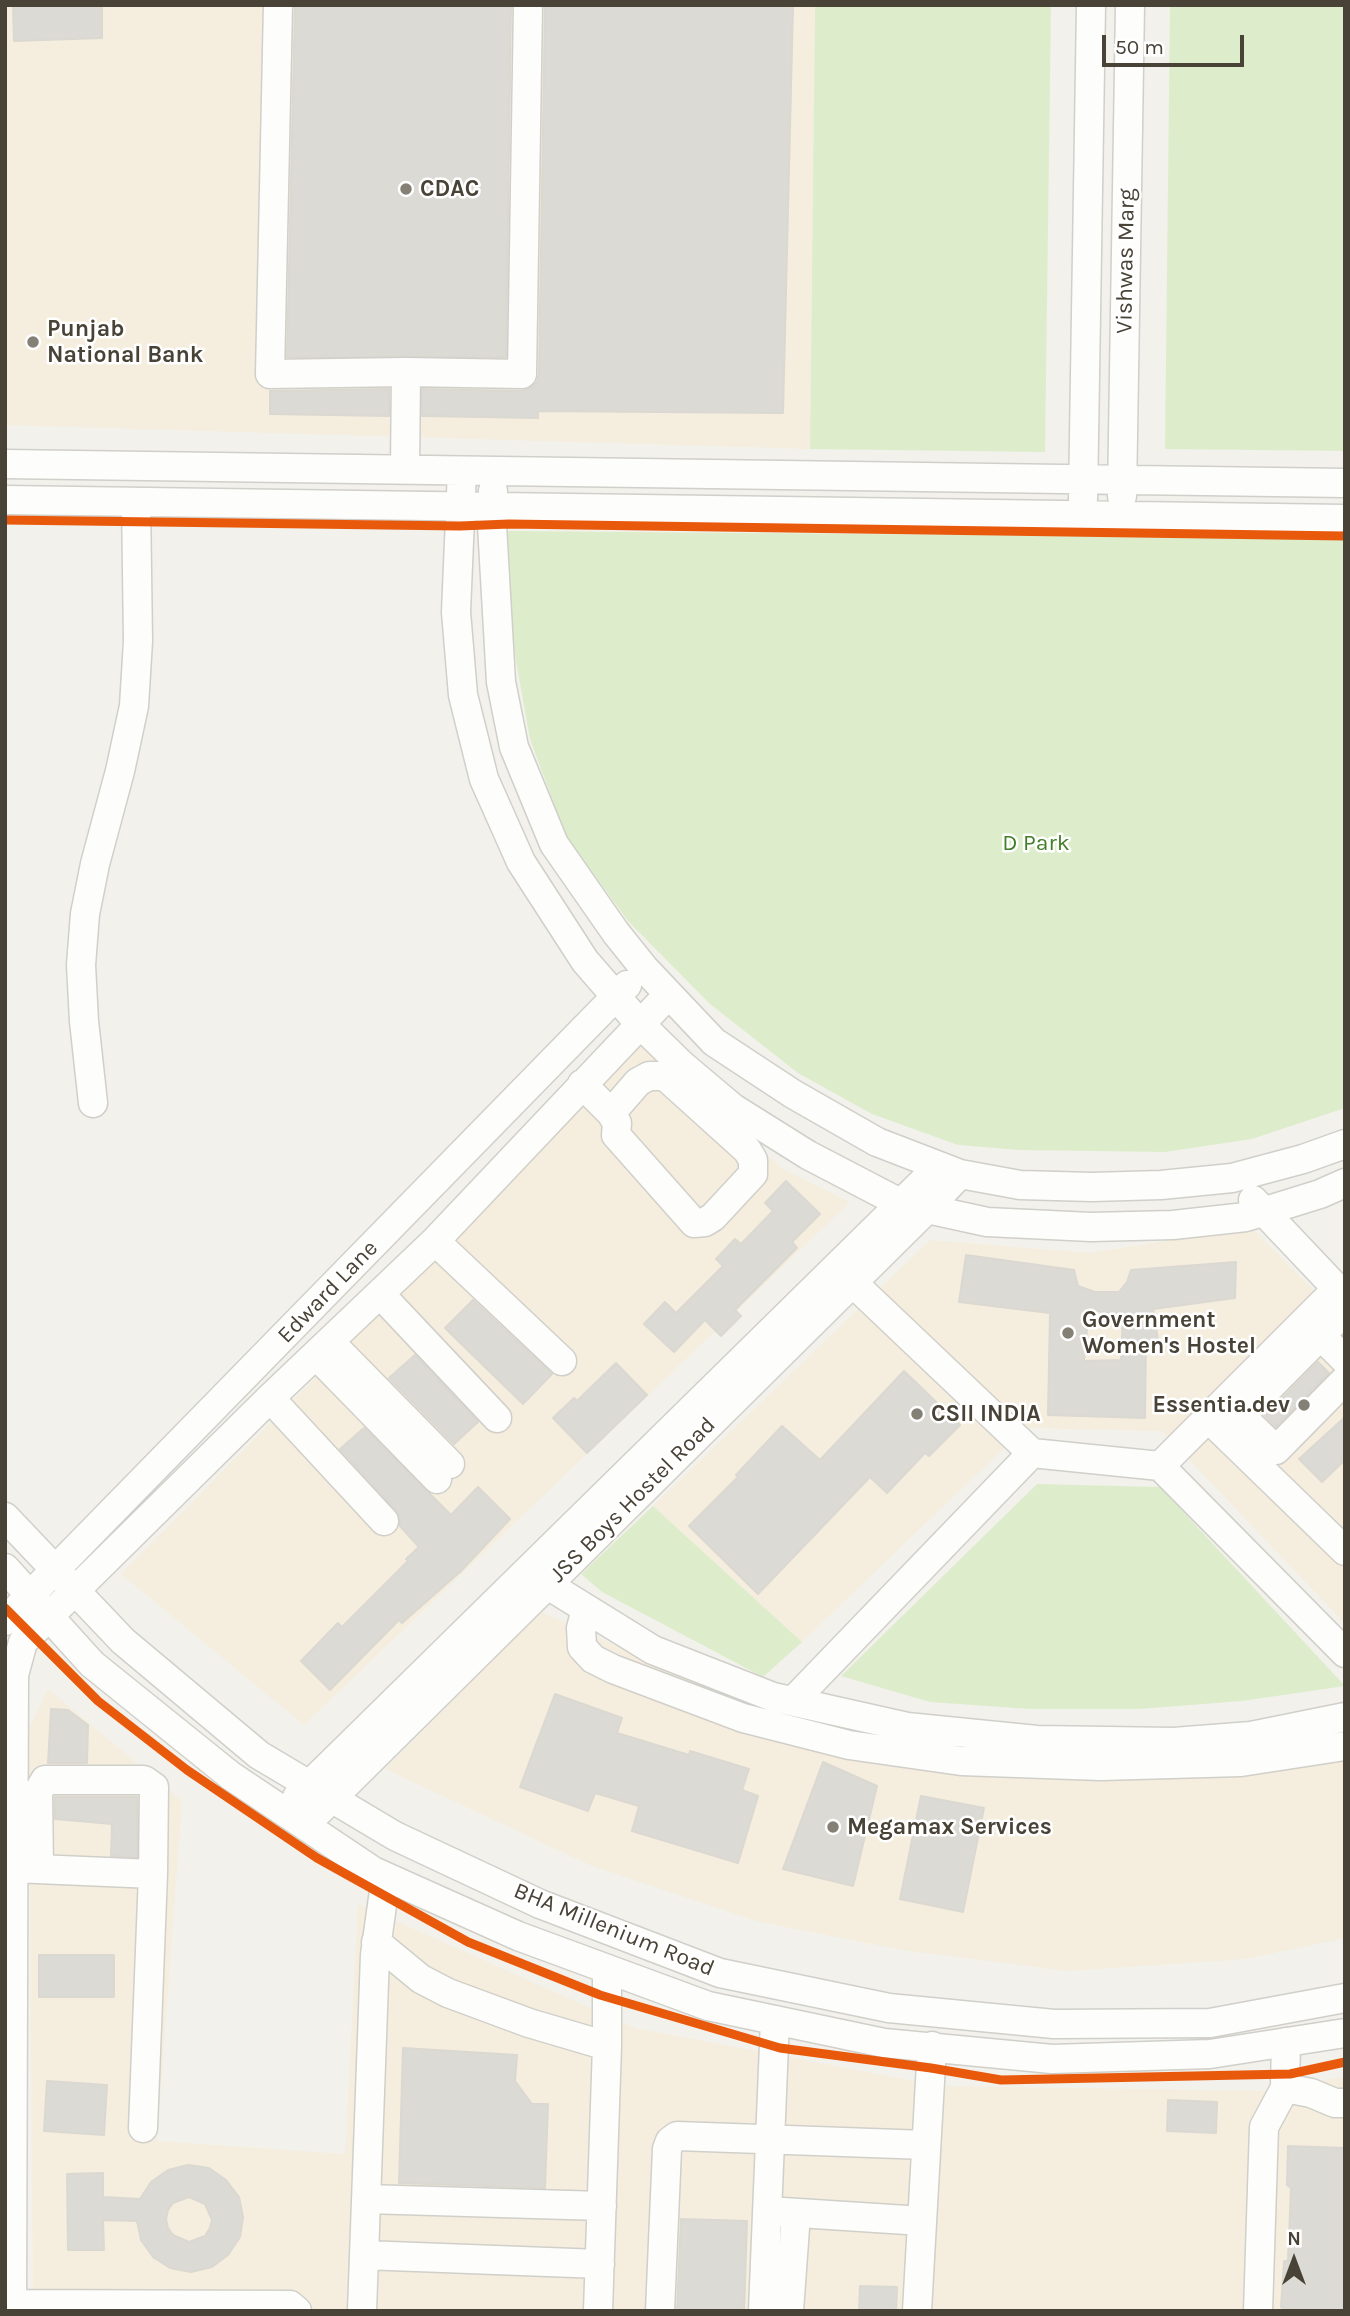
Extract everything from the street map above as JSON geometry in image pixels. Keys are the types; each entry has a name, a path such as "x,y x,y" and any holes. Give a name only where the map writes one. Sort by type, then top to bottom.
{"street":[{"path":"278,5 271,374 522,374 528,5"},
{"name":"Vishwas Marg","path":"1083,516 1091,5"},
{"name":"Vishwas Marg","path":"1122,516 1130,5"},
{"path":"405,469 406,372"},
{"path":"5,464 1345,483"},
{"path":"462,471 456,612 463,695 484,779 521,862 585,961 639,1023 682,1065 733,1108 808,1155 913,1207 987,1222 1091,1227 1173,1225 1245,1216 1345,1183"},
{"path":"493,471 492,525 501,682 514,747 554,844 616,933 644,968 714,1042 793,1094 877,1142 949,1171 1020,1185 1161,1185 1241,1175 1303,1159 1345,1144"},
{"path":"5,500 1345,519"},
{"path":"93,1103 81,965 85,915 95,864 121,771 134,706 138,641 136,502"},
{"name":"Edward Lane","path":"25,1617 56,1571 644,968"},
{"name":"Edward Lane","path":"25,1617 76,1591 270,1398 435,1241 668,995"},
{"path":"582,1084 611,1113 617,1123 617,1135 694,1223 705,1223 753,1174 753,1160 747,1150 665,1076 649,1076 638,1082 611,1113"},
{"name":"JSS Boys Hostel Road","path":"294,1818 949,1171"},
{"path":"1241,1175 1273,1208 1343,1292"},
{"path":"1091,1227 1092,1187"},
{"name":"JSS Boys Hostel Road","path":"321,1792 548,1585 591,1525 853,1283 913,1207"},
{"path":"435,1241 562,1361"},
{"path":"853,1283 1032,1453 1160,1466 1345,1653"},
{"path":"386,1288 503,1410"},
{"path":"1343,1292 1320,1335 1241,1416 1276,1450 1345,1380"},
{"path":"1160,1466 1343,1292"},
{"path":"1320,1335 1345,1360"},
{"path":"323,1349 444,1471"},
{"path":"270,1398 384,1521"},
{"path":"1208,1418 1345,1551"},
{"path":"793,1701 1032,1453"},
{"name":"BHA Millenium Road","path":"5,1517 123,1641 259,1755 395,1836 540,1904 720,1973 889,2008 1054,2024 1210,2023 1345,1998"},
{"name":"BHA Millenium Road","path":"5,1568 25,1617 92,1664 231,1776 373,1871 518,1936 708,2006 884,2043 1052,2059 1210,2054 1345,2033"},
{"path":"548,1585 653,1650 773,1697 907,1727 1037,1740 1174,1742 1251,1736 1345,1717"},
{"path":"586,1609 581,1628 582,1647 593,1659 743,1718 849,1745 961,1761 1101,1766 1241,1762 1345,1746"},
{"path":"25,1617 23,1642 14,1675 26,1869"},
{"path":"143,2128 154,1787 144,1780 45,1780 38,1792 26,1869 10,1931 12,2307 290,2305 297,2311"},
{"path":"26,1869 153,1874"},
{"path":"362,2311 376,1942 386,1877"},
{"path":"376,1942 421,1979 449,1993 529,2023 607,2046"},
{"path":"598,2311 607,1969"},
{"path":"763,2311 775,2020"},
{"path":"1258,2311 1264,2127 1285,2088 1286,2042"},
{"path":"918,2311 932,2046"},
{"path":"1285,2088 1341,2102"},
{"path":"660,2311 667,2149 670,2141 677,2136 687,2134 926,2145"},
{"path":"366,2199 602,2206"},
{"path":"768,2211 922,2221"},
{"path":"789,2311 796,2214"},
{"path":"364,2255 600,2264"}],"shaded area":[{"path":"5,5 815,5 810,449 5,425"},
{"path":"643,1041 783,1169 850,1202 304,1725 121,1574 574,1116"},
{"path":"1252,1228 1345,1322 1345,1624 1162,1431 1025,1428 802,1642 653,1506 930,1240 1088,1253"},
{"path":"541,1612 727,1696 859,1731 1345,1729 1345,1938 1246,1959 1068,1971 902,1950 756,1921 592,1866 385,1769"},
{"path":"48,1689 182,1801 157,2141 345,2154 358,1904 635,2028 941,2086 1272,2091 1345,2076 1345,2311 33,2311 29,1729"}],"green space":[{"path":"815,5 1051,5 1045,452 810,449"},
{"path":"1170,5 1345,5 1345,451 1165,449"},
{"name":"D Park","path":"508,531 1345,538 1345,1108 1252,1139 1165,1152 1019,1150 958,1145 872,1114 798,1073 710,1004 628,921 566,836 530,739 507,611"},
{"path":"1037,1484 1160,1487 1345,1686 1242,1701 1139,1709 1029,1709 930,1702 841,1676"},
{"path":"653,1506 802,1642 763,1677 602,1592 581,1574"}],"building":[{"path":"13,5 102,5 102,38 14,41"},
{"name":"CDAC","path":"295,5 511,5 506,357 287,357"},
{"path":"545,5 793,5 783,413 538,411 538,418 422,416 422,389 522,391 537,382"},
{"path":"389,389 389,416 270,414 270,391"},
{"path":"786,1181 820,1214 792,1242 797,1248 735,1310 741,1316 721,1336 705,1320 674,1352 644,1324 665,1302 676,1313 723,1266 716,1259 735,1239 741,1244 773,1211 765,1203"},
{"name":"Government Women's Hostel","path":"966,1255 1074,1270 1078,1286 1095,1292 1119,1292 1127,1282 1131,1270 1236,1262 1235,1298 1153,1309 1158,1340 1146,1340 1145,1418 1048,1415 1050,1313 959,1302","holes":["1089,1309 1123,1317 1121,1360 1084,1361"]},
{"path":"473,1300 552,1374 523,1404 445,1328"},
{"path":"415,1355 478,1422 454,1444 389,1378"},
{"path":"1318,1362 1329,1373 1276,1427 1265,1416"},
{"path":"616,1363 647,1395 587,1453 553,1418 574,1398 577,1401"},
{"path":"904,1371 960,1425 929,1456 925,1453 887,1493 870,1477 758,1594 689,1526 738,1477 736,1475 782,1426 820,1460"},
{"path":"1345,1417 1345,1460 1322,1482 1299,1459"},
{"path":"364,1428 451,1515 478,1487 510,1519 461,1571 402,1623 399,1620 330,1690 301,1661 338,1623 342,1627 419,1547 400,1526 396,1510 340,1449"},
{"path":"555,1694 622,1718 617,1733 689,1755 690,1751 749,1769 742,1790 758,1796 738,1863 632,1831 639,1806 595,1793 588,1811 520,1787"},
{"path":"51,1709 68,1710 88,1725 87,1763 48,1763"},
{"name":"Megamax Services","path":"823,1762 877,1786 853,1886 783,1869"},
{"path":"921,1796 984,1808 963,1912 900,1899"},
{"path":"55,1797 137,1797 137,1857 111,1856 112,1824 55,1819"},
{"path":"39,1955 114,1955 114,1997 39,1997"},
{"path":"403,2048 517,2055 515,2081 532,2104 548,2104 545,2188 399,2183"},
{"path":"47,2081 107,2085 104,2135 44,2131"},
{"path":"1168,2100 1217,2102 1216,2133 1167,2131"},
{"path":"1288,2146 1345,2148 1345,2311 1288,2311 1281,2307 1284,2261 1288,2261 1291,2188 1287,2185"},
{"path":"188,2165 209,2168 226,2180 239,2197 243,2217 240,2237 228,2255 212,2267 191,2272 170,2268 153,2257 141,2240 137,2221 103,2220 104,2250 68,2250 67,2174 103,2173 103,2197 140,2199 151,2182 168,2170","holes":["189,2197 205,2204 212,2220 205,2236 189,2242 173,2235 166,2219 173,2203"]},
{"path":"681,2219 747,2221 744,2311 677,2311"},
{"path":"860,2286 897,2287 896,2311 859,2311"}],"cycle path":[{"path":"5,520 1345,536"},
{"path":"5,1608 98,1701 187,1770 317,1858 468,1942 600,1995 780,2048 1001,2080 1290,2074 1345,2062"}],"place":[{"name":"CDAC","path":"406,189"},
{"name":"Punjab National Bank","path":"33,342"},
{"name":"Government Women's Hostel","path":"1068,1333"},
{"name":"Essentia.dev","path":"1304,1405"},
{"name":"CSII INDIA","path":"917,1414"},
{"name":"Megamax Services","path":"833,1827"}]}
